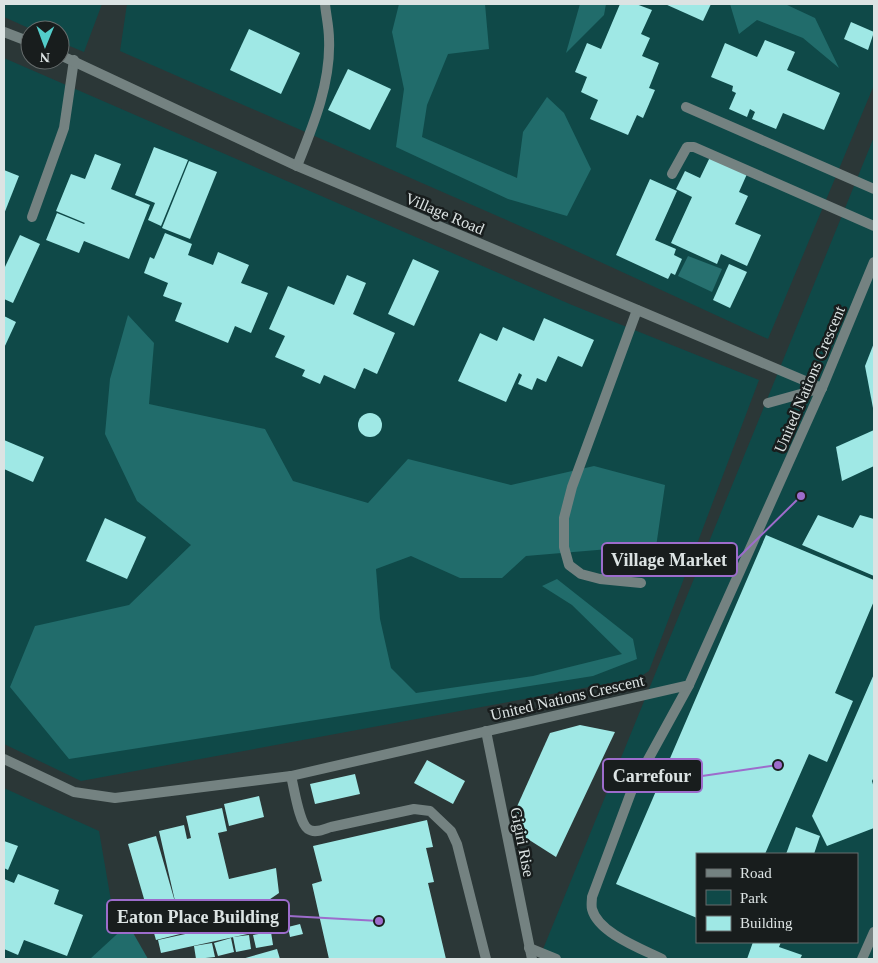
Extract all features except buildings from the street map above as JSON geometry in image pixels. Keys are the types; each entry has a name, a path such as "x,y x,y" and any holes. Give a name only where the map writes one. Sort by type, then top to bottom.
{"street":[{"path":"297,166 312,130 325,87 329,39 325,4"},
{"path":"4,32 20,38"},
{"name":"Village Road","path":"70,59 297,166 822,388"},
{"path":"32,217 64,128 74,60"},
{"path":"686,107 874,189"},
{"path":"672,174 687,147 694,146 874,226"},
{"name":"United Nations Crescent","path":"4,759 74,792 115,798 291,776 689,685 822,388 874,262"},
{"path":"638,310 572,487 564,518 564,546 569,565 581,574 600,579 641,583"},
{"path":"768,403 822,388"},
{"path":"662,959 604,928 596,918 592,908 592,897 634,788 689,685"},
{"name":"Gigiri Rise","path":"486,731 532,959"},
{"path":"291,776 302,822 308,829 318,832 331,827 414,809 430,812 451,831 462,862 486,959"},
{"path":"862,959 874,932"},
{"path":"529,948 556,959"}],"green space":[{"path":"4,4 102,4 84,52 70,46 70,20 20,20 20,24 4,17"},
{"path":"127,4 874,4 874,85 768,339 559,243 120,51"},
{"path":"4,58 20,65 20,70 32,70 572,305 759,380 649,671 638,678 81,781 4,744"},
{"path":"874,137 874,959 539,959"},
{"path":"4,788 99,831 121,959 4,959"}],"shaded area":[{"path":"399,4 485,4 489,49 448,54 427,105 422,137 517,178 523,132 547,97 564,113 591,169 567,216 508,199 396,147 404,89 392,32"},
{"path":"580,4 606,4 604,15 566,53"},
{"path":"730,4 785,4 815,18 839,68 803,38 757,20 739,34"},
{"path":"688,256 722,269 712,292 678,276"},
{"path":"128,315 154,343 149,404 265,429 293,481 368,503 408,459 511,485 594,466 665,485 655,554 609,549 526,556 502,578 460,578 411,556 376,569 380,619 391,668 416,693 533,676 622,654 572,605 542,586 557,579 633,639 637,659 593,676 69,759 10,687 35,626 129,605 191,545 137,501 105,434 110,379"},
{"path":"128,924 148,959 90,959"}],"place":[{"name":"Village Market","path":"801,496"},
{"name":"Carrefour","path":"778,765"},
{"name":"Eaton Place Building","path":"379,921"}]}
